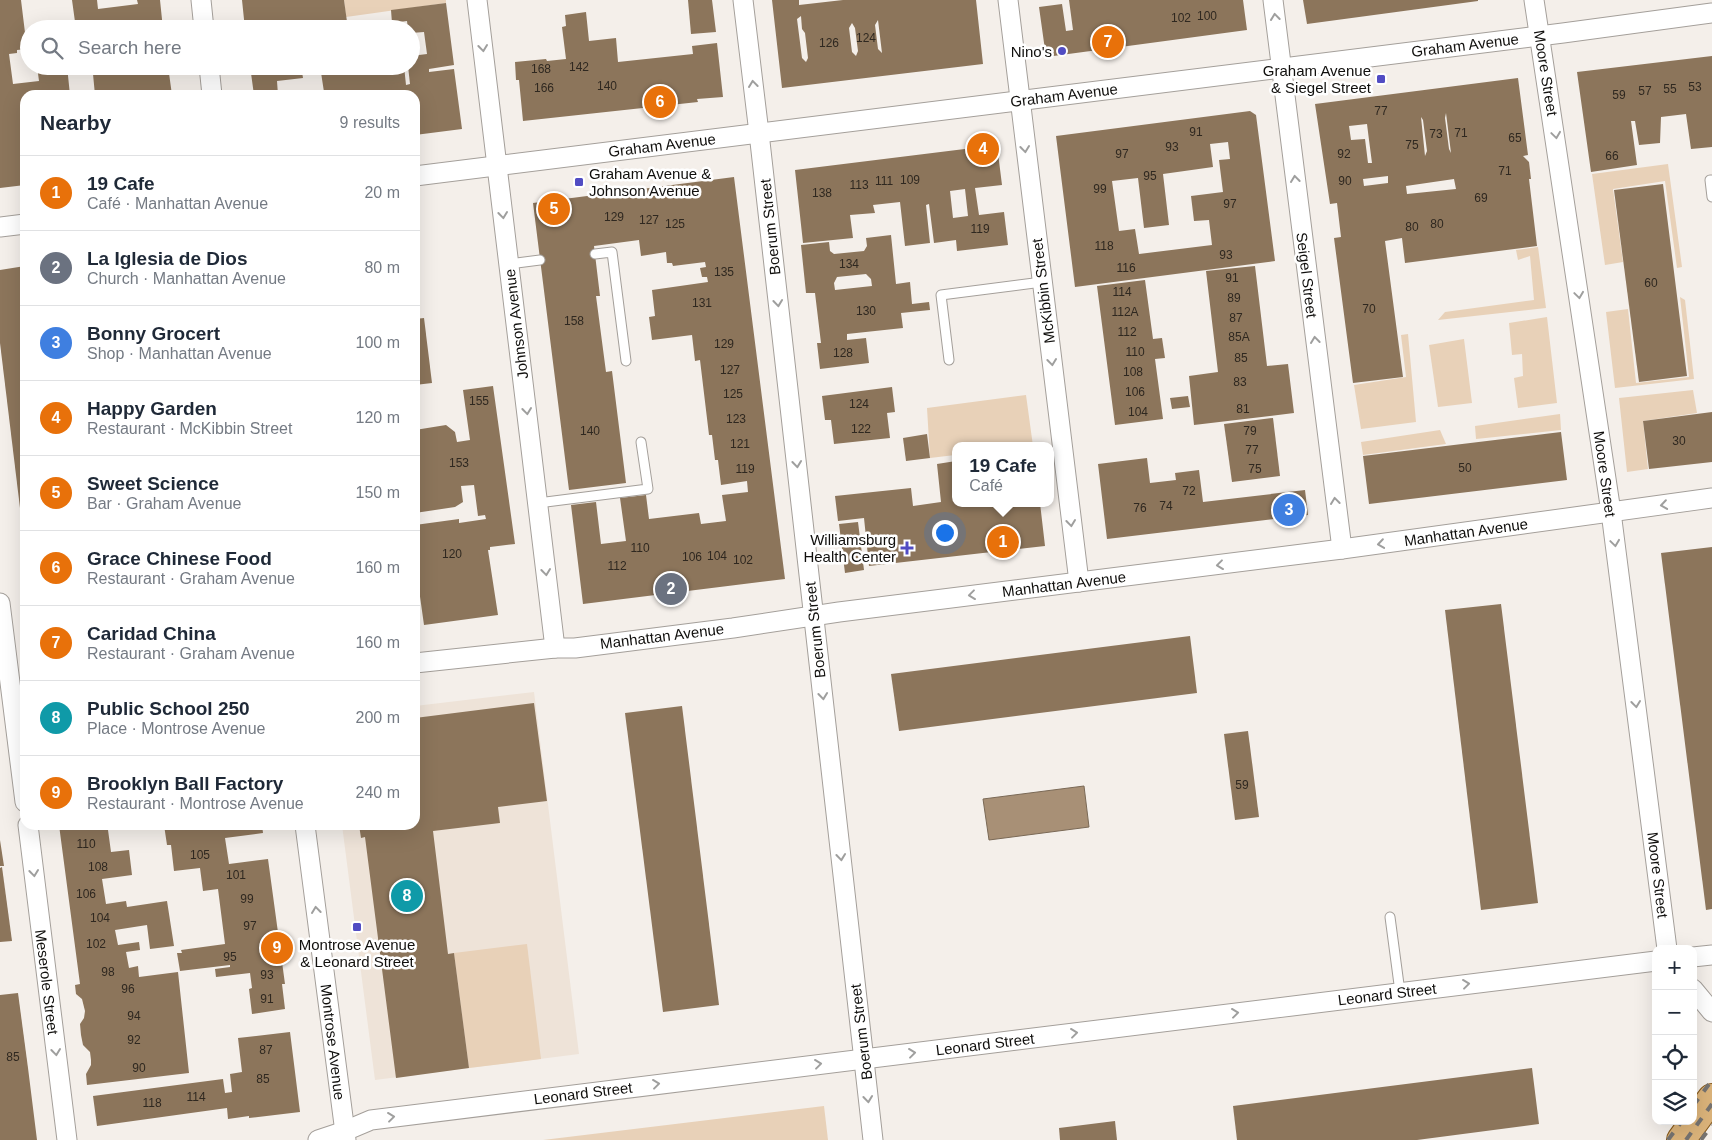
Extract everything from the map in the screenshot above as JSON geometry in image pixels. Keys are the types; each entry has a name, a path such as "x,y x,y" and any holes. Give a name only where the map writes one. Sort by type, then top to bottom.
{"main road":[{"path":"1681,1140 1712,1098"}],"street":[{"path":"201,0 203,20"},
{"name":"Johnson Avenue","path":"477,0 555,648"},
{"name":"Boerum Street","path":"742,0 759,133 873,1140"},
{"name":"McKibbin Street","path":"1008,0 1079,582"},
{"name":"Seigel Street","path":"1272,0 1342,550"},
{"name":"Moore Street","path":"1534,0 1611,512 1667,945"},
{"name":"Graham Avenue","path":"420,175 1712,13"},
{"path":"210,75 211,90"},
{"path":"0,227 20,225"},
{"name":"Manhattan Avenue","path":"420,662 555,648 575,648 814,615 1342,550 1712,498"},
{"path":"0,603 20,762"},
{"name":"Meserole Street","path":"29,830 67,1140"},
{"name":"Montrose Avenue","path":"306,830 345,1136"},
{"path":"1697,957 1712,955"},
{"name":"Leonard Street","path":"318,1140 345,1136 371,1120 1652,961"},
{"path":"1694,990 1712,1012"}],"lane":[{"path":"1712,180 1710,180 1712,197"},
{"path":"595,254 612,252 626,361"},
{"path":"509,264 540,260"},
{"path":"950,360 941,295 1042,282"},
{"path":"538,503 648,489 641,442"},
{"path":"1390,917 1400,992"}],"shaded area":[{"path":"344,0 446,0 446,3 346,17"},
{"path":"1668,164 1682,267 1677,268 1665,181 1613,189 1623,262 1605,265 1592,174"},
{"path":"1538,247 1546,308 1438,320 1445,312 1534,300 1530,256 1518,260 1516,250"},
{"path":"1680,297 1685,300 1694,379 1615,388 1606,312 1628,309 1636,383 1689,377"},
{"path":"1547,317 1557,403 1518,408 1514,378 1523,376 1522,354 1512,355 1509,323"},
{"path":"1408,334 1416,422 1361,429 1354,385 1406,377 1401,335"},
{"path":"1464,339 1472,403 1438,407 1429,345"},
{"path":"1693,390 1697,413 1643,421 1648,469 1627,472 1619,398"},
{"path":"1026,395 1032,442 952,442 952,455 930,458 927,408"},
{"path":"1560,414 1561,430 1476,439 1475,426"},
{"path":"1440,430 1446,444 1363,455 1361,442"},
{"path":"534,692 579,1054 375,1080 343,830 420,830 420,705"},
{"path":"1084,786 1089,827 989,840 983,799"},
{"path":"527,944 541,1059 469,1068 454,953"},
{"path":"824,1106 828,1140 543,1140"}],"building":[{"path":"0,0 21,0 23,20 20,20 20,50 17,50 17,53 9,54 13,84 39,81 38,75 68,75 69,90 20,90 20,186 0,188"},
{"path":"72,0 97,0 98,9 138,4 137,0 160,0 162,20 75,20"},
{"path":"242,0 344,0 347,20 244,20"},
{"path":"688,0 712,0 716,32 691,34"},
{"path":"772,0 799,0 799,5 843,0 976,0 983,64 782,88","holes":["801,16 808,58 806,62 802,58 797,19","878,20 882,53 878,49 875,25","852,23 855,28 858,51 856,56 852,52 849,28"]},
{"path":"1069,0 1243,0 1247,30 1046,57 1039,7 1062,4 1066,31 1073,30"},
{"path":"1303,0 1478,0 1478,1 1307,24"},
{"path":"446,3 454,65 429,69 429,72 454,69 462,129 420,134 420,90 324,90 321,75 405,75 406,85 410,84 409,75 420,75 420,55 427,54 424,32 420,32 420,20 392,20 391,10"},
{"path":"586,12 589,41 616,38 618,62 693,54 692,46 717,43 723,97 697,99 698,102 523,121 519,80 516,80 515,62 566,59 562,27 566,26 565,15"},
{"path":"1712,56 1712,147 1691,149 1686,114 1661,117 1660,143 1639,145 1635,121 1631,121 1637,165 1591,172 1577,72"},
{"path":"93,75 169,75 171,90 95,90"},
{"path":"251,75 302,75 303,78 277,81 278,90 253,90"},
{"path":"1518,78 1528,155 1523,156 1529,162 1531,179 1529,179 1537,246 1405,263 1402,238 1385,241 1403,377 1353,383 1334,238 1341,237 1337,203 1330,204 1315,104","holes":["1446,113 1451,153 1449,149","1421,117 1427,151 1425,156","1367,124 1372,163 1368,163 1365,139 1351,140 1349,126","1388,176 1388,183 1364,186 1363,179","1454,179 1456,189 1407,194 1406,186"]},
{"path":"1250,111 1256,115 1275,261 1075,287 1056,136","holes":["1228,142 1230,159 1219,160 1223,192 1191,196 1194,221 1209,220 1212,245 1139,254 1135,229 1119,231 1112,181 1138,178 1144,228 1169,225 1163,174 1213,167 1210,144"]},
{"path":"997,145 1002,185 975,188 979,215 1004,212 1008,245 957,251 956,240 934,243 929,204 926,205 930,243 905,246 900,202 873,205 875,213 850,215 853,238 803,243 795,170","holes":["965,189 968,216 953,218 950,191"]},
{"path":"734,177 785,579 583,604 571,505 596,502 601,544 626,541 620,498 646,495 649,519 699,513 701,524 726,521 722,495 748,492 747,481 721,485 712,435 709,435 700,360 695,361 692,335 652,340 649,317 655,316 652,290 708,282 707,277 702,277 700,268 706,267 705,262 673,266 672,263 667,263 666,252 641,256 639,240 594,246 600,296 596,296 606,372 612,371 626,483 569,490 533,203"},
{"path":"1663,184 1687,376 1639,382 1614,190"},
{"path":"891,235 896,284 910,282 912,304 929,302 930,310 901,313 903,328 847,334 847,340 866,338 869,363 820,369 817,343 821,343 815,293 806,293 801,245 829,242 830,251 834,254 864,251 867,246 866,238","holes":["866,274 871,279 872,286 835,290 834,283 837,277"]},
{"path":"1255,266 1267,366 1288,364 1294,413 1194,425 1189,376 1218,372 1206,271"},
{"path":"20,267 20,508 0,343 0,270"},
{"path":"1145,280 1153,339 1162,338 1165,358 1155,359 1163,419 1115,425 1097,286"},
{"path":"420,318 424,318 432,383 420,384"},
{"path":"493,386 515,544 490,547 490,550 488,550 498,615 424,625 420,597 420,524 459,519 459,523 486,519 485,515 478,516 474,485 461,486 463,502 455,507 420,512 420,429 446,425 455,432 457,442 470,440 463,390"},
{"path":"892,387 895,412 887,413 890,438 834,444 831,420 825,420 822,396"},
{"path":"1188,396 1190,407 1172,409 1170,398"},
{"path":"1712,412 1712,462 1649,469 1643,421"},
{"path":"1273,418 1280,476 1232,482 1224,424"},
{"path":"1561,432 1567,480 1369,504 1363,456"},
{"path":"927,434 930,458 906,461 903,438"},
{"path":"1147,458 1150,483 1176,480 1175,473 1199,470 1203,502 1305,490 1308,515 1107,539 1098,464"},
{"path":"952,462 952,507 1040,507 1045,546 869,566 864,518 838,521 835,496 911,488 913,506 941,502 937,464"},
{"path":"858,522 864,570 845,573 839,524"},
{"path":"1712,547 1712,909 1706,910 1661,553"},
{"path":"1501,604 1538,903 1481,910 1445,610"},
{"path":"1190,636 1197,693 899,731 891,674"},
{"path":"534,703 547,801 498,807 500,823 433,831 448,954 454,953 469,1068 396,1078 365,837 361,838 360,830 420,830 420,717"},
{"path":"682,706 719,1005 663,1012 625,713"},
{"path":"1248,731 1259,817 1235,820 1224,734"},
{"path":"60,830 108,830 111,852 129,850 132,875 102,879 106,904 126,901 127,907 167,901 174,946 150,949 147,925 115,930 118,945 139,942 140,950 126,952 129,968 138,966 139,977 178,972 189,1073 87,1085 86,1074 91,1065 91,1060 90,1052 83,1045 81,1035 80,1024 84,1018 85,1011 82,999 76,994 75,985 80,984"},
{"path":"165,830 263,830 263,833 225,838 229,864 268,859 285,984 282,984 285,1009 252,1014 249,989 252,988 250,973 216,977 215,969 230,967 230,965 180,971 177,953 182,953 181,950 225,944 218,889 203,891 200,868 174,871 171,845 167,845"},
{"path":"0,840 4,866 0,866"},
{"path":"2,867 12,941 0,942 0,868"},
{"path":"18,993 37,1140 0,1140 0,995"},
{"path":"290,1032 300,1112 228,1119 227,1108 97,1126 93,1096 223,1079 225,1093 232,1092 230,1074 242,1072 238,1038"},
{"path":"1532,1068 1539,1124 1417,1140 1237,1140 1233,1106"},
{"path":"1115,1121 1117,1140 1060,1140 1059,1128"}],"railway":[{"path":"1697,1101 1712,1080"},
{"path":"1686,1140 1712,1104"},
{"path":"1668,1140 1679,1125"},
{"path":"1701,1140 1712,1125"}],"place":[{"name":"Caridad China","path":"1108,42"},
{"name":"Nino's","path":"1062,51"},
{"name":"Graham Avenue & Siegel Street","path":"1381,79"},
{"name":"Grace Chinese Food","path":"660,102"},
{"name":"Happy Garden","path":"983,149"},
{"name":"Graham Avenue & Johnson Avenue","path":"579,182"},
{"name":"Sweet Science","path":"554,209"},
{"name":"Bonny Grocert","path":"1289,510"},
{"name":"19 Cafe","path":"1003,542"},
{"name":"Williamsburg Health Center","path":"907,548"},
{"name":"La Iglesia de Dios","path":"671,589"},
{"name":"Public School 250","path":"407,896"},
{"name":"Montrose Avenue & Leonard Street","path":"357,927"},
{"name":"Brooklyn Ball Factory","path":"277,948"}]}
